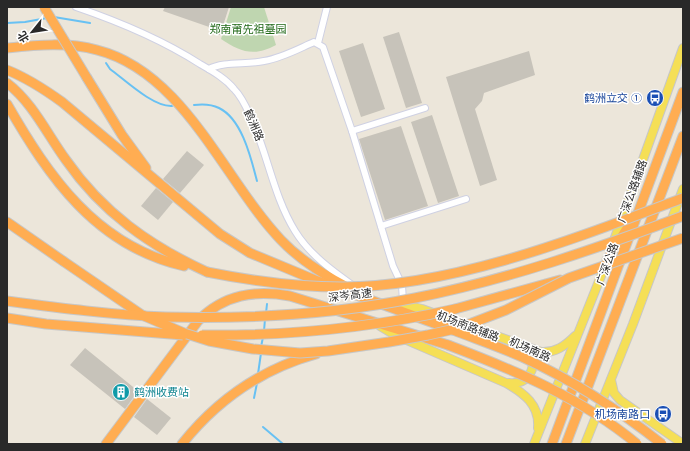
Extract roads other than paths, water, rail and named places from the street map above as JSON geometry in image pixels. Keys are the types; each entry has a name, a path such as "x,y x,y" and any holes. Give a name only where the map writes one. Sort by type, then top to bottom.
{"highway":[{"path":"44,7 122,135 158,183"},
{"path":"7,48 49,45 84,47 114,55 143,71 156,81 180,106 226,165 281,241 317,269 375,301"},
{"path":"7,70 42,88 220,234 250,252 315,280 375,301"},
{"path":"7,83 31,108 66,161 94,195 112,213 145,239 170,254 207,272"},
{"name":"广深公路","path":"552,444 683,92"},
{"path":"7,104 50,172 86,213 103,227 140,250 180,265 256,282 298,286 343,287 411,280 459,271 520,255 604,228 683,198"},
{"path":"566,444 683,136"},
{"path":"607,260 642,204"},
{"name":"深岑高速","path":"7,301 106,313 165,317 223,317 332,310 413,298 458,288 559,259 683,216"},
{"path":"7,222 142,315 184,333 253,350 300,352 328,351 428,335 459,328 506,310 570,278"},
{"path":"7,318 46,324 167,334 288,333 374,325 415,318 570,278 683,238"},
{"path":"106,444 205,313 224,302 247,294 272,293 290,296 448,345 487,360 561,394 590,411 637,444"},
{"name":"机场南路","path":"375,301 520,356 570,382 618,412 662,444"},
{"path":"182,444 202,419 246,384 286,364 328,351"}],"main road":[{"name":"广深公路辅路","path":"534,444 607,260 683,48"},
{"path":"585,444 633,324 683,189"},
{"name":"机场南路辅路","path":"375,301 422,308 541,352 550,352 560,349 577,334"},
{"path":"370,321 395,335 506,383 522,392 531,401 538,416 538,434"},
{"path":"506,383 518,383 523,381 530,374 533,364 531,354 523,346"},
{"path":"611,378 613,389 620,400 682,444"},
{"path":"658,444 669,440 682,444"}],"street":[{"name":"鹤洲路","path":"76,7 132,27 156,39 209,69 234,88 241,98 259,137 282,203 295,231 320,259 375,301"},
{"path":"318,43 327,7"},
{"path":"209,69 221,65 237,65 266,61 283,56 314,42 323,46 352,132 393,266 402,285 403,304"},
{"path":"352,132 425,108"},
{"path":"381,226 466,199"}],"waterway":[{"path":"54,17 90,23"},
{"path":"7,23 25,22 47,18"},
{"path":"106,63 110,69 148,98 164,105 172,106"},
{"path":"194,105 200,104 219,108 227,113 234,121 244,140 252,161 257,181"},
{"path":"266,313 267,304"},
{"path":"264,331 265,319"},
{"path":"261,347 263,337"},
{"path":"258,374 261,353"},
{"path":"254,398 257,383"},
{"path":"263,427 283,444"}],"place":[{"name":"鹤洲立交 ①","path":"655,98"},
{"name":"鹤洲收费站","path":"121,392"},
{"name":"机场南路口","path":"663,414"}],"park label":[{"name":"郑南莆先祖墓园","path":"248,29"}]}
